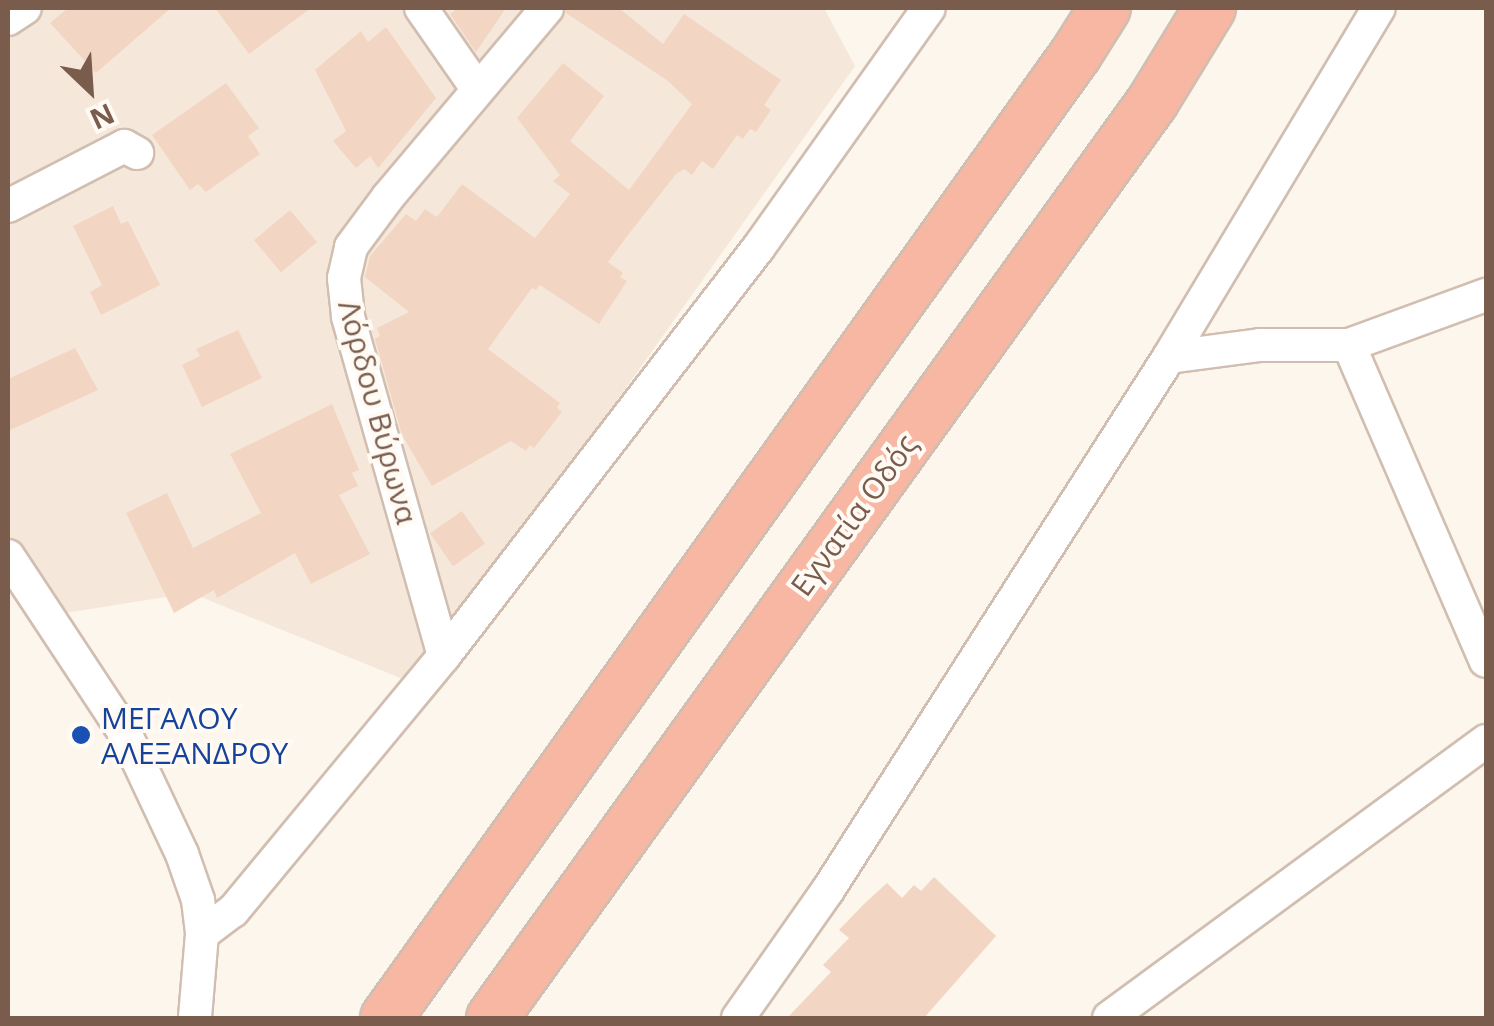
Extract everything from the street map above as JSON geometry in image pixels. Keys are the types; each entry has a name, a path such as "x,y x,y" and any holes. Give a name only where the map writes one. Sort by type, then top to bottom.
{"highway":[{"path":"386,1018 1076,54 1105,8"},
{"name":"Εγνατία Οδός","path":"492,1018 1153,101 1210,8"}],"street":[{"path":"8,19 25,8"},
{"path":"422,8 476,88"},
{"name":"Λόρδου Βύρωνα","path":"444,656 348,316 344,278 351,247 476,88 547,8"},
{"path":"202,934 233,910 444,656 759,247 929,8"},
{"path":"738,1018 828,890 1168,357 1379,8"},
{"path":"8,206 124,146 137,154"},
{"path":"1168,357 1260,346 1349,345 1486,296"},
{"path":"1349,345 1486,662"},
{"path":"8,556 98,691 154,789 198,900 202,934 195,1018"},
{"path":"1109,1018 1486,741"}],"shaded area":[{"path":"8,8 824,8 855,66 415,684 191,593 59,614 8,544"}],"building":[{"path":"68,8 171,8 96,73 50,23"},
{"path":"215,8 311,8 249,54"},
{"path":"458,8 506,8 476,52 450,14"},
{"path":"566,8 619,8 663,44 684,14 781,80 764,105 771,110 756,132 750,129 743,139 737,135 713,169 702,161 692,175 684,169 676,174 628,235 608,262 627,281 599,324 540,285 536,290 532,288 488,349 560,403 557,408 562,412 534,448 530,445 526,451 511,441 432,486 402,435 375,339 380,336 377,328 409,312 365,277 370,256 406,214 416,221 425,209 437,217 462,184 535,238 570,194 553,181 560,175 517,118 563,63 604,96 570,141 629,190 692,104 668,81 566,13"},
{"path":"386,27 436,98 378,168 370,156 356,168 333,141 346,131 315,70 361,31 368,42"},
{"path":"226,83 259,128 248,136 260,154 206,192 198,184 190,190 152,135"},
{"path":"113,206 121,224 128,221 160,285 101,315 90,292 102,285 73,226"},
{"path":"290,210 317,242 281,272 254,240"},
{"path":"238,330 262,378 202,407 182,365 200,356 196,349"},
{"path":"75,348 98,390 8,431 8,379"},
{"path":"332,404 359,470 352,473 358,486 339,495 370,554 311,584 295,553 217,598 214,590 174,613 126,513 167,493 193,548 261,513 230,454"},
{"path":"462,511 485,544 453,566 430,533"},
{"path":"934,877 996,936 924,1018 787,1018 831,972 823,965 849,938 839,930 864,904 887,883 902,898 914,885 921,891"}],"place":[{"name":"ΜΕΓΑΛΟΥ ΑΛΕΞΑΝΔΡΟΥ","path":"81,735"}]}
